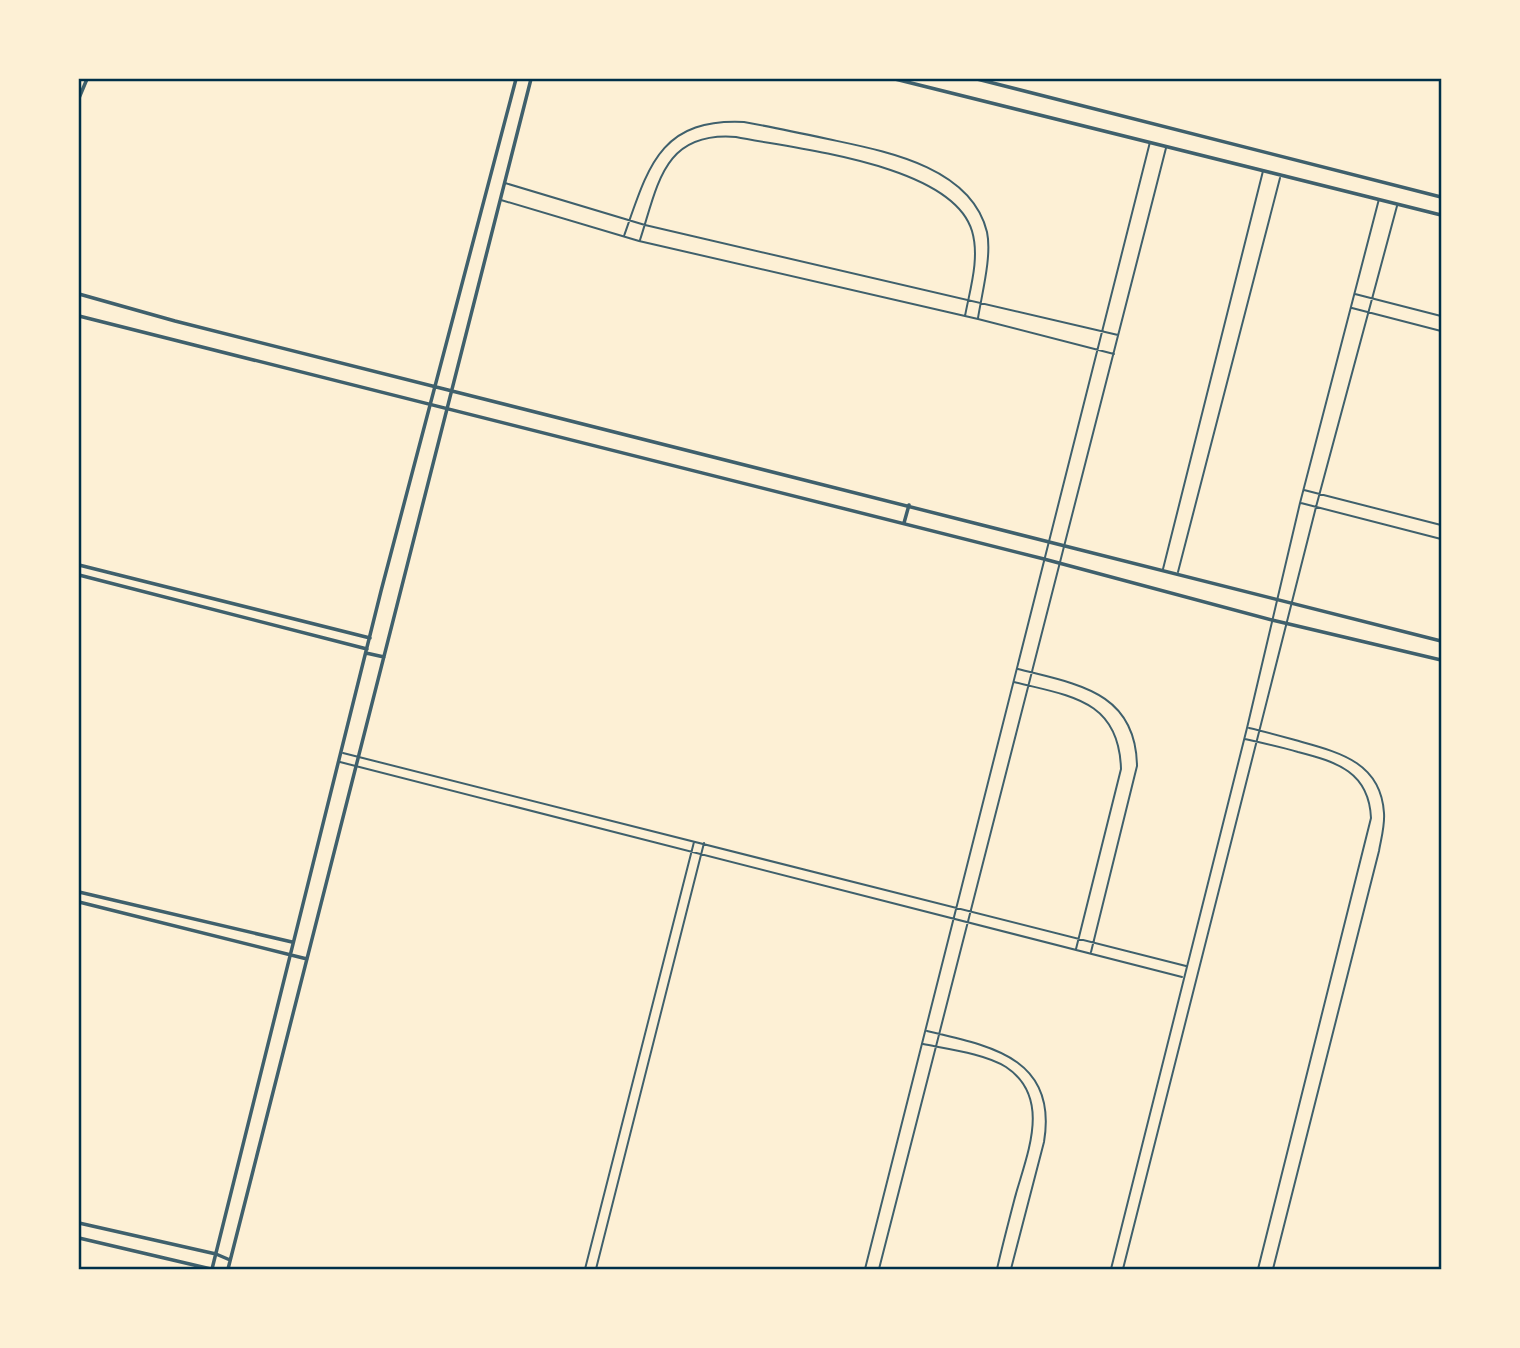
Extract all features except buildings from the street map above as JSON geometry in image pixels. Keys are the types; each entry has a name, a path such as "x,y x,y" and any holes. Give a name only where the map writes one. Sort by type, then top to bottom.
{"street":[{"path":"79,98 87,79"},
{"path":"79,1238 211,1269 292,942 516,79"},
{"path":"228,1269 531,79"},
{"path":"895,79 1441,215"},
{"path":"977,79 1441,197"},
{"path":"79,294 175,321 1441,641"},
{"path":"79,316 620,454 904,523 1272,620 1441,660"},
{"path":"904,523 909,505"},
{"path":"79,565 370,638"},
{"path":"79,575 256,619 384,657"},
{"path":"154,594 156,586"},
{"path":"256,619 258,610"},
{"path":"79,892 292,942"},
{"path":"79,902 307,959"},
{"path":"79,1223 216,1254 230,1260"}],"lane":[{"path":"624,237 647,173 662,149 685,131 703,125 727,121 744,122 897,154 949,181 964,193 983,220 988,236 988,252 978,319"},
{"path":"639,241 662,171 671,159 688,146 708,137 736,137 860,161 912,176 942,193 963,214 971,227 975,258 965,316"},
{"path":"865,1269 1150,141"},
{"path":"879,1269 1166,145"},
{"path":"1163,569 1263,170"},
{"path":"1178,573 1281,175"},
{"path":"505,183 645,225 1119,335"},
{"path":"1111,1269 1247,728 1300,503 1379,198"},
{"path":"500,200 639,241 978,319 1114,354"},
{"path":"1123,1269 1316,507 1398,203"},
{"path":"1354,294 1441,316"},
{"path":"1351,308 1441,331"},
{"path":"1304,490 1441,525"},
{"path":"1300,503 1441,539"},
{"path":"1017,669 1082,685 1106,698 1123,718 1134,741 1137,766 1091,953"},
{"path":"1013,681 1072,695 1092,705 1101,713 1114,733 1121,757 1121,769 1076,949"},
{"path":"1247,728 1350,757 1361,765 1376,786 1384,812 1379,851 1273,1269"},
{"path":"1244,738 1319,757 1342,767 1360,782 1367,794 1371,818 1366,847 1258,1269"},
{"path":"341,752 1187,967"},
{"path":"339,762 1184,977"},
{"path":"585,1269 695,841"},
{"path":"596,1269 704,843"},
{"path":"926,1031 986,1046 1007,1055 1025,1068 1042,1095 1046,1110 1044,1142 1011,1269"},
{"path":"922,1043 993,1061 1007,1068 1019,1079 1032,1106 1032,1135 997,1269"}]}
